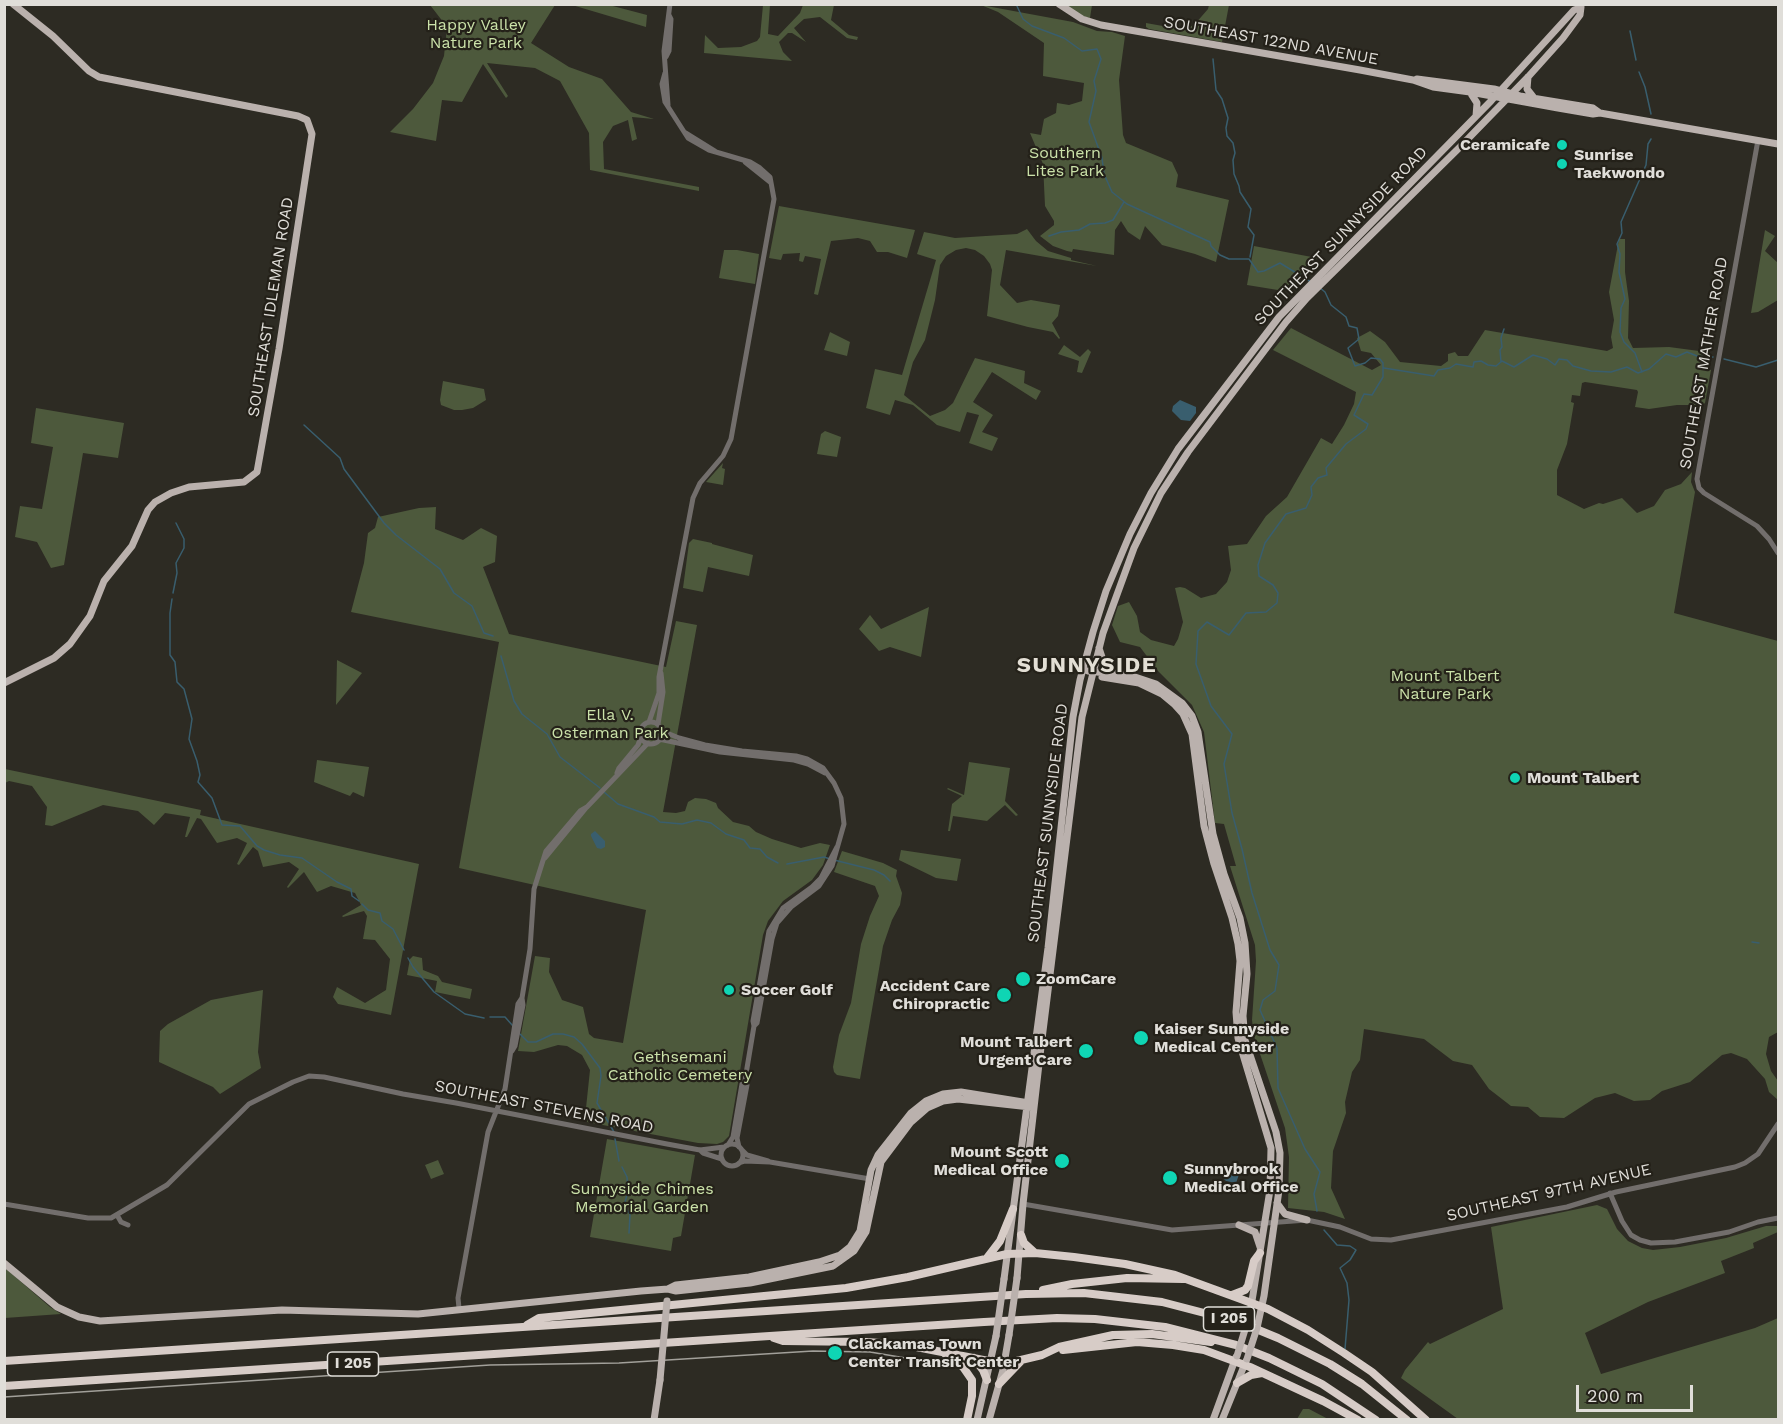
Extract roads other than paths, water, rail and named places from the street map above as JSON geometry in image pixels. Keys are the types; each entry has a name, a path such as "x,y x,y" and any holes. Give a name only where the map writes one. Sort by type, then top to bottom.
{"highway":[{"path":"987,1258 1000,1241 1013,1209"},
{"path":"1021,1235 1024,1243 1035,1253"},
{"path":"1232,1295 1245,1290 1248,1286 1254,1261 1261,1252"},
{"path":"526,1326 539,1318 846,1288 908,1277 1007,1254 1035,1253 1125,1264 1175,1275 1262,1306 1308,1330 1372,1372 1426,1419"},
{"path":"1026,1294 1094,1281 1139,1277 1185,1279"},
{"name":"I 205","path":"4,1361 1026,1294 1075,1293 1140,1298 1192,1308 1239,1322 1278,1338 1330,1364 1362,1384 1407,1419"},
{"name":"I 205","path":"4,1386 984,1322 1077,1318 1115,1320 1165,1327 1236,1345 1322,1384 1376,1419"},
{"path":"1053,1351 1059,1347 1098,1337 1131,1334 1152,1334 1236,1345"},
{"path":"770,1337 783,1341 885,1343 1004,1364 1053,1351 1120,1343 1186,1346 1246,1362 1263,1373 1358,1419"},
{"path":"942,1352 963,1367 972,1380 972,1396 967,1419"},
{"path":"974,1359 983,1370 987,1380"},
{"path":"999,1384 1022,1360"},
{"path":"1237,1383 1251,1375 1263,1373"}],"main road":[{"name":"SOUTHEAST IDLEMAN ROAD","path":"4,683 54,658 71,643 90,616 105,579 132,546 148,510 154,503 168,494 187,488 244,482 257,472 281,340 312,134 307,120 298,116 99,77 89,71 13,4"},
{"name":"SOUTHEAST 122ND AVENUE","path":"1059,4 1082,19 1101,25 1413,80 1433,87 1510,96 1593,114 1600,112"},
{"name":"SOUTHEAST SUNNYSIDE ROAD","path":"989,1419 1004,1364 1017,1278 1023,1204 1074,774 1092,673 1130,557 1172,474 1318,275 1498,94 1563,25 1574,10 1581,6"},
{"name":"SOUTHEAST SUNNYSIDE ROAD","path":"977,1419 991,1362 1004,1279 1053,898 1067,754 1082,671 1106,591 1130,534 1151,493 1194,427 1258,342 1304,295 1325,281 1510,96 1563,38 1580,15 1581,6"},
{"path":"1563,25 1563,38"},
{"path":"1528,77 1527,89 1534,98"},
{"name":"SOUTHEAST 122ND AVENUE","path":"1413,80 1463,84 1498,94"},
{"path":"1470,92 1477,103 1476,116"},
{"name":"SOUTHEAST 122ND AVENUE","path":"1510,96 1593,108 1600,112 1779,144"},
{"path":"1558,108 1576,106"},
{"path":"1099,647 1104,663 1114,673"},
{"path":"1082,671 1139,683 1162,694 1183,714 1197,742"},
{"path":"1092,673 1114,673 1147,680 1170,692 1189,712 1196,726 1204,826 1232,918 1240,961 1241,996 1238,1038 1271,1148 1271,1177 1250,1313 1213,1419"},
{"path":"1067,754 1071,757 1071,768 1074,774"},
{"path":"1053,898 1056,900 1055,910 1058,915"},
{"path":"1047,948 1050,950 1049,960 1052,964"},
{"path":"1222,1419 1246,1362 1260,1316 1280,1176 1280,1153 1276,1132 1248,1052 1240,1012"},
{"path":"1246,1069 1250,1070 1260,1097 1266,1103"},
{"path":"4,1263 57,1307 73,1315 93,1320 276,1310 410,1314 668,1289 676,1292 744,1284 825,1268 840,1263 854,1251 865,1235 873,1165 881,1150 915,1109 929,1100 956,1092 1035,1106"},
{"path":"1277,1203 1285,1214 1307,1220"},
{"path":"1239,1225 1255,1232 1261,1252"},
{"path":"654,1419 668,1289"}],"street":[{"path":"459,1308 458,1298 490,1123 505,1089 512,1051 517,1039 518,1004 522,998 530,949 534,889 546,851 580,811 587,807 617,774 619,768 638,745 642,726 649,722 658,699 693,498 700,483 723,456 731,439 774,201 770,177 760,168 750,162 715,151 686,133 676,121 668,105 665,73 664,51 670,4"},
{"name":"SOUTHEAST MATHER ROAD","path":"1758,140 1697,479 1704,493 1757,526 1779,553"},
{"path":"661,673 663,692 658,724 662,731 705,745 795,756 816,763 823,768 838,791 843,804 844,824 829,869 815,891 791,907 777,923 757,1023 754,1026 745,1080 742,1084 733,1137 721,1153 722,1158 729,1165 745,1161 770,1162 873,1179"},
{"path":"649,722 658,724"},
{"path":"659,740 662,731"},
{"path":"641,737 648,743"},
{"path":"617,774 622,772 648,743 659,740 720,752 794,760 825,773"},
{"path":"512,1051 513,1033 518,1018"},
{"name":"SOUTHEAST STEVENS ROAD","path":"117,1215 167,1185 243,1108 261,1096 296,1080 311,1076 700,1150 722,1158"},
{"path":"739,1163 742,1158 737,1137 747,1085 745,1080"},
{"name":"SOUTHEAST 97TH AVENUE","path":"1023,1204 1172,1230 1307,1220 1328,1224 1367,1238 1391,1240 1567,1207 1610,1194 1740,1165 1758,1154 1779,1124"},
{"path":"726,1146 734,1144 747,1155 770,1162"},
{"name":"SOUTHEAST STEVENS ROAD","path":"700,1150 726,1146"},
{"path":"1610,1194 1631,1235 1651,1243 1675,1242 1730,1232 1760,1221 1779,1218"},
{"path":"4,1204 94,1219 106,1219 117,1215 121,1222 128,1225"}],"water":[{"path":"1180,400 1196,407 1196,413 1190,421 1181,420 1172,411 1173,406"},
{"path":"595,831 605,841 605,847 601,849 597,848 591,836"},
{"path":"1234,1169 1240,1172 1236,1183 1226,1181 1223,1178 1224,1174"}],"waterway":[{"path":"1016,4 1023,19 1032,26 1064,38 1082,51 1097,49 1101,59 1094,81 1096,91 1089,122 1102,158 1104,174 1112,192 1127,204 1210,242 1220,255 1229,259 1249,259 1258,272 1280,263 1311,282"},
{"path":"1630,31 1636,60"},
{"path":"1213,59 1216,90 1222,99 1228,118 1227,136 1233,143 1235,153 1234,174 1240,192 1251,209 1248,227 1254,235 1250,257"},
{"path":"1639,72 1651,114"},
{"path":"1642,372 1635,353 1624,342 1620,332 1621,308 1625,299 1619,272 1620,254 1617,244 1622,233 1621,222 1646,165 1648,144 1651,139"},
{"path":"1049,236 1113,220 1124,202"},
{"path":"1317,1211 1314,1194 1320,1172 1305,1149 1278,1088 1277,1048 1260,1010 1263,1000 1275,991 1279,965 1270,950 1252,893 1232,813 1224,764 1232,734 1211,706 1196,664 1198,631 1207,622 1229,635 1246,613 1266,612 1277,603 1278,593 1273,585 1259,576 1258,565 1265,543 1286,514 1306,508 1312,495 1311,487 1318,478 1327,475 1326,468 1346,444 1366,429 1368,424 1354,415 1364,394 1372,395 1383,377 1383,363 1380,359 1371,358 1355,366 1348,348 1359,339 1357,328 1349,326 1346,317 1331,305 1325,292 1320,288"},
{"path":"1501,362 1501,338 1504,329"},
{"path":"1384,368 1434,376 1438,370 1450,368 1456,364 1473,367 1474,362 1481,361 1496,366 1502,361 1514,367 1533,355 1547,359 1555,365 1559,359 1567,360 1573,366 1591,371 1611,372 1627,367 1638,373 1649,369 1666,354 1676,357 1687,352 1697,356 1713,357"},
{"path":"1724,359 1756,367 1778,360"},
{"path":"304,425 340,458 344,469 384,523 440,569 454,593 472,606 484,633 493,636"},
{"path":"173,593 177,573 176,563 184,548 184,539 176,523"},
{"path":"172,599 170,655 175,662 177,682 184,689 192,719 189,739 200,775 198,782 212,798 222,825 240,826 257,846 264,850 302,858 351,889 352,896 359,901"},
{"path":"501,656 514,701 522,714 547,734 560,757 600,788"},
{"path":"604,792 618,804 654,817 660,822 682,824 697,820 711,823 726,834 744,840 750,848 760,849 767,857 778,863"},
{"path":"787,864 824,857 830,859"},
{"path":"834,860 874,870 890,881"},
{"path":"362,904 368,910 380,913 382,921 393,929 404,950"},
{"path":"1752,942 1759,943"},
{"path":"408,958 434,992 465,1014 484,1018"},
{"path":"490,1017 505,1017 513,1026"},
{"path":"520,1034 528,1042 536,1042 553,1034 563,1034 574,1037 582,1044 600,1068 597,1103 614,1132"},
{"path":"615,1139 619,1161"},
{"path":"622,1167 627,1177 628,1191 624,1206 630,1214 629,1233"},
{"path":"1324,1230 1337,1245 1350,1246 1356,1250 1350,1260 1340,1268 1347,1283 1349,1300 1345,1349"}],"tram line":[{"path":"4,1397 490,1365 619,1363 813,1351 870,1352 941,1364"}],"place":[{"name":"Ceramicafe","path":"1562,145"},
{"name":"Sunrise Taekwondo","path":"1562,164"},
{"name":"Mount Talbert","path":"1515,778"},
{"name":"ZoomCare","path":"1023,979"},
{"name":"Soccer Golf","path":"729,990"},
{"name":"Accident Care Chiropractic","path":"1004,995"},
{"name":"Kaiser Sunnyside Medical Center","path":"1141,1038"},
{"name":"Mount Talbert Urgent Care","path":"1086,1051"},
{"name":"Mount Scott Medical Office","path":"1062,1161"},
{"name":"Sunnybrook Medical Office","path":"1170,1178"},
{"name":"Clackamas Town Center Transit Center","path":"835,1353"}],"district":[{"name":"SUNNYSIDE","path":"1087,666"}],"park label":[{"name":"Happy Valley Nature Park","path":"476,34"},
{"name":"Southern Lites Park","path":"1065,162"},
{"name":"Mount Talbert Nature Park","path":"1445,685"},
{"name":"Ella V. Osterman Park","path":"610,724"},
{"name":"Gethsemani Catholic Cemetery","path":"680,1066"},
{"name":"Sunnyside Chimes Memorial Garden","path":"642,1198"}]}
